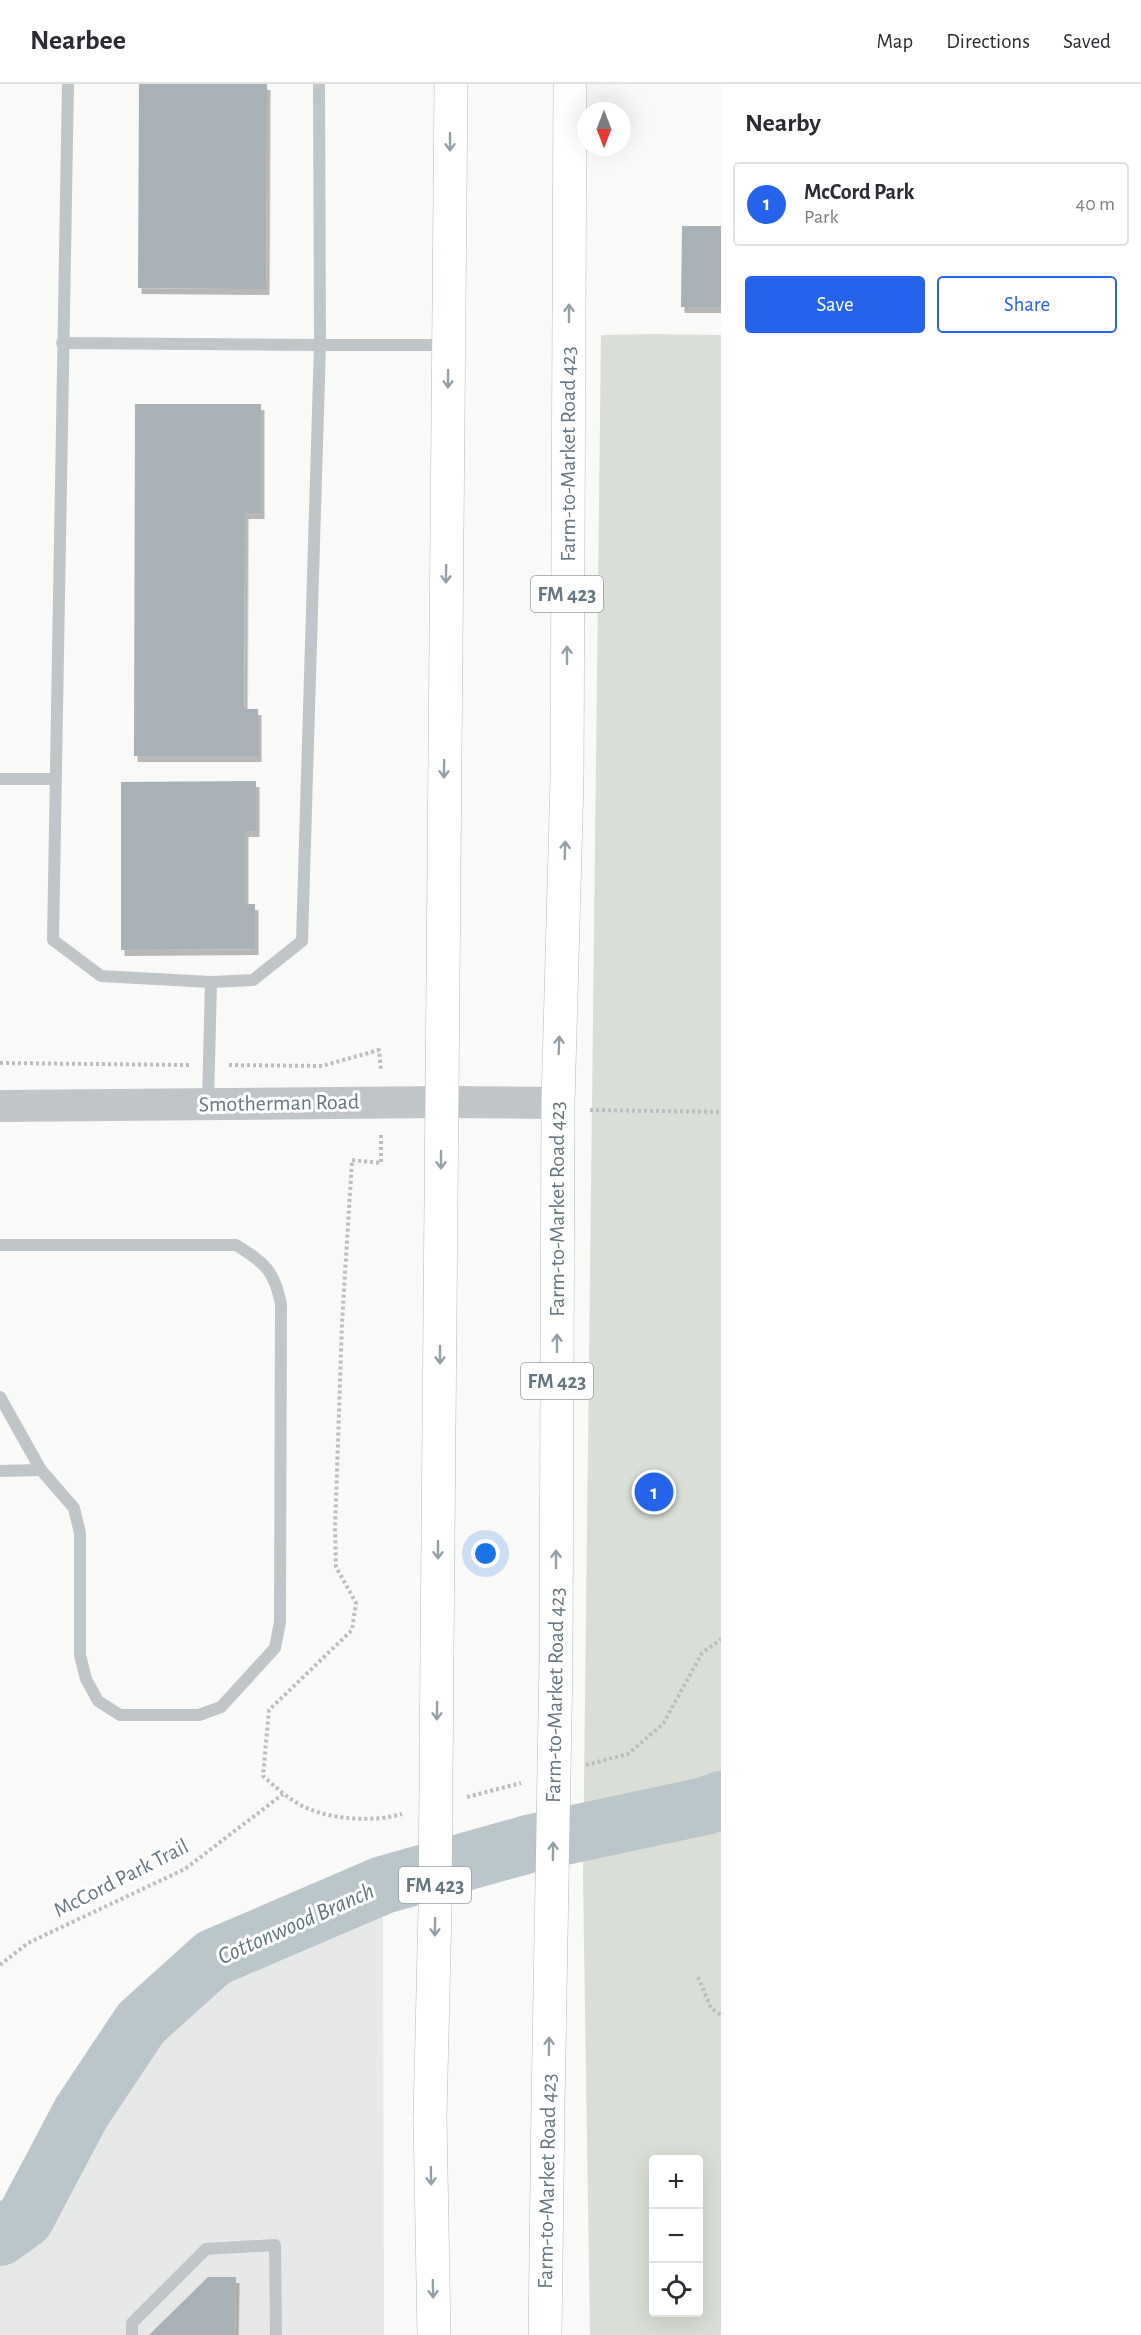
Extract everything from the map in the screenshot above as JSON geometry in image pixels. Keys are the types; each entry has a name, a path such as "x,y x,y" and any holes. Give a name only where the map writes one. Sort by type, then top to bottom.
{"main road":[{"name":"FM 423","path":"434,2335 430,2118 435,1921 450,84"},
{"name":"Farm-to-Market Road 423","path":"546,2335 556,1660 572,1106 567,767 570,84"}],"street":[{"name":"Smotherman Road","path":"0,1106 441,1102 572,1106"}],"lane":[{"path":"68,84 53,940 101,976 211,982 253,980 302,941 320,345 319,84"},
{"path":"62,344 448,345"},
{"path":"0,779 56,779"},
{"path":"208,1104 211,982"},
{"path":"0,1245 236,1245 262,1262 277,1283 281,1304 280,1622 275,1648 220,1707 199,1715 120,1715 98,1701 86,1679 80,1655 80,1533 74,1508 41,1470 0,1397"},
{"path":"0,1471 41,1470"},
{"path":"132,2335 132,2324 206,2248 274,2245 276,2335"}],"path":[{"path":"572,1106 721,1112"},
{"name":"McCord Park Trail","path":"0,1965 28,1943 184,1869 283,1794"},
{"path":"698,1977 711,2008 721,2015"}],"shaded area":[{"path":"601,335 721,335 721,2335 590,2335 583,1875"},
{"path":"383,1885 384,2335 0,2335 0,2237 25,2219 81,2113 141,2023 213,1958"}],"building":[{"path":"139,84 267,84 266,289 138,288"},
{"path":"682,226 721,226 721,307 681,307"},
{"path":"135,404 261,404 261,513 245,513 244,709 258,709 258,756 134,756"},
{"path":"256,781 256,831 245,831 245,904 255,904 255,949 121,950 121,782"},
{"path":"208,2277 236,2277 235,2335 149,2335"}],"waterway":[{"name":"Cottonwood Branch","path":"0,2237 25,2219 81,2113 141,2023 213,1958 383,1885 532,1843 705,1806 721,1800"}],"place":[{"name":"McCord Park","path":"654,1492"}]}
